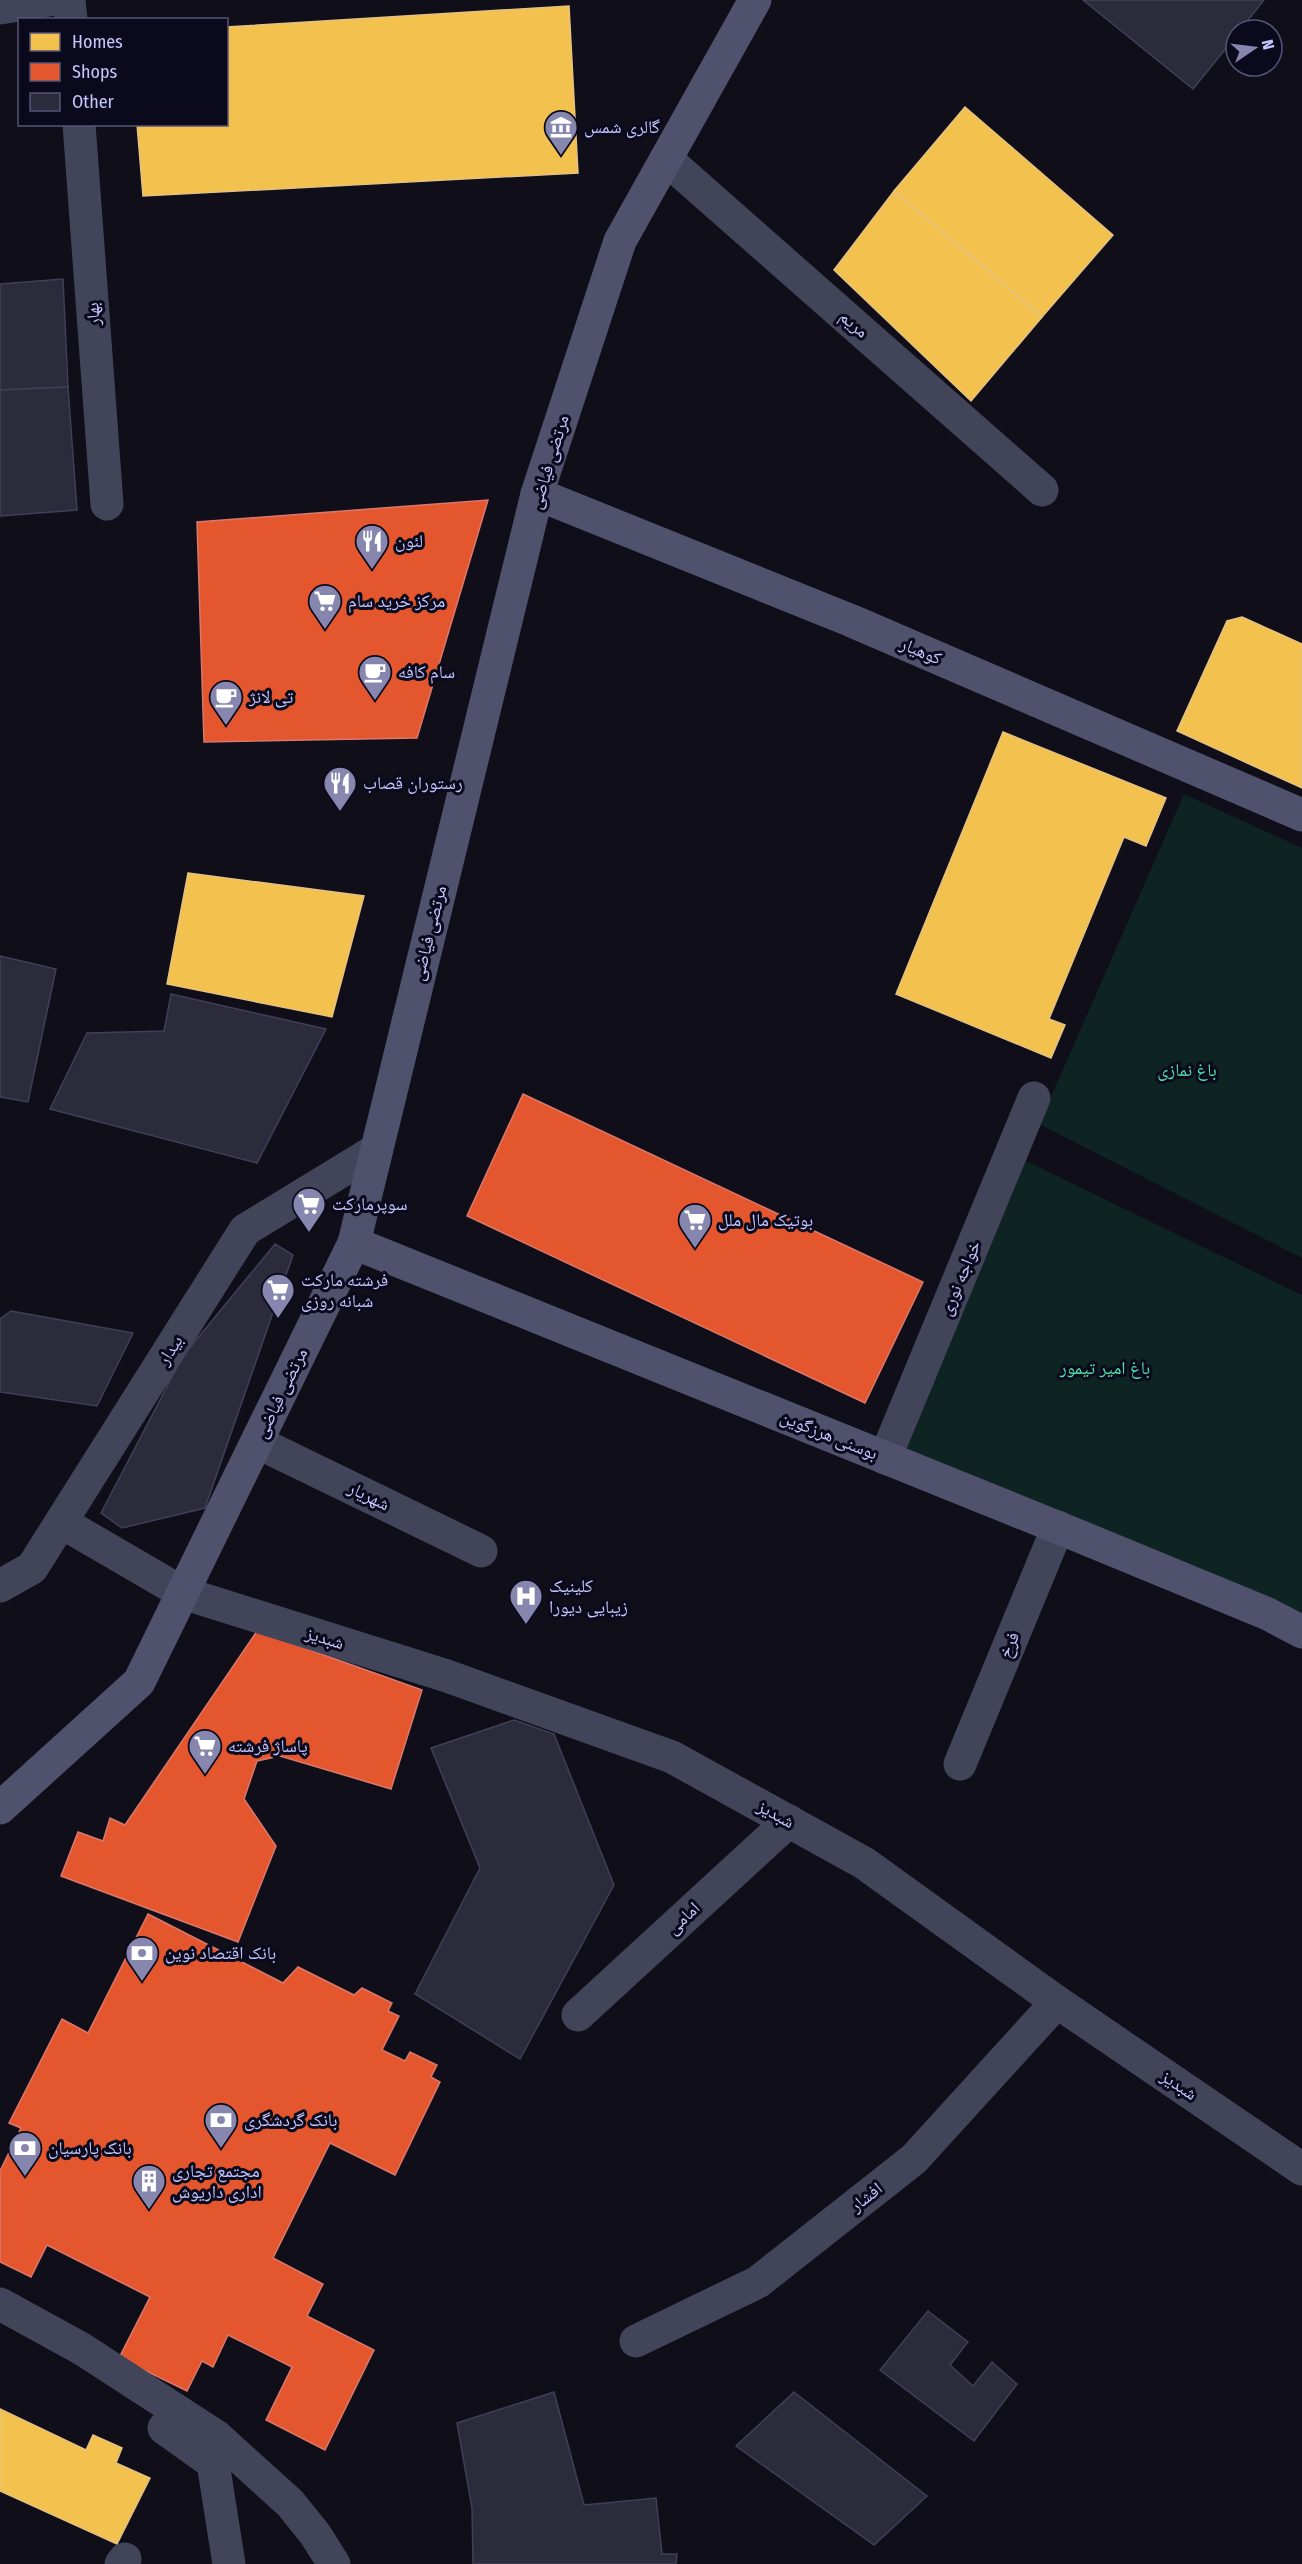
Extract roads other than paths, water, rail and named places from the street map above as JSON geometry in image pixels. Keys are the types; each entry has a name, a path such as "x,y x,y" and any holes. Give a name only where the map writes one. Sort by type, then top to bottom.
{"main road":[{"name":"مرتضی فیاضی","path":"0,1808 139,1682 354,1243 537,494 620,241 756,0"},
{"name":"کوهیار","path":"537,494 852,621 1302,814"},
{"name":"بوسنی هرزگوین","path":"354,1243 1058,1527 1268,1614 1302,1632"}],"street":[{"path":"0,8 49,0"},
{"path":"69,0 71,18"},
{"name":"بهار","path":"78,126 107,504"},
{"name":"مریم","path":"666,159 1042,490"},
{"name":"خواجه نوری","path":"885,1458 1034,1098"},
{"name":"بیدار","path":"0,1586 32,1569 245,1230 376,1149"},
{"name":"شهریار","path":"257,1442 481,1551"},
{"name":"شبدیز","path":"61,1522 183,1593 447,1676 672,1758 864,1863 1057,2002 1302,2169"},
{"name":"فرخ","path":"960,1764 1058,1527"},
{"name":"امامی","path":"578,2015 789,1821"},
{"name":"افشار","path":"636,2341 758,2282 914,2159 1057,2002"},
{"path":"0,2304 81,2349 216,2436 290,2503 315,2534 334,2564"},
{"path":"0,2326 88,2374 213,2463 229,2564"}],"place":[{"name":"گالری شمس","path":"561,156"},
{"name":"لئون","path":"372,570"},
{"name":"مرکز خرید سام","path":"325,630"},
{"name":"سام کافه","path":"375,701"},
{"name":"تی لانژ","path":"226,726"},
{"name":"رستوران قصاب","path":"340,812"},
{"name":"سوپرمارکت","path":"309,1233"},
{"name":"بوتیک مال ملل","path":"695,1249"},
{"name":"فرشته مارکت شبانه روزی","path":"278,1319"},
{"name":"کلینیک زیبایی دیورا","path":"526,1625"},
{"name":"پاساژ فرشته","path":"205,1775"},
{"name":"بانک اقتصاد نوین","path":"142,1982"},
{"name":"بانک گردشگری","path":"221,2149"},
{"name":"بانک پارسیان","path":"25,2177"},
{"name":"مجتمع تجاری اداری داریوش","path":"149,2210"}],"park label":[{"name":"باغ نمازی","path":"1187,1070"},
{"name":"باغ امیر تیمور","path":"1105,1368"}]}
